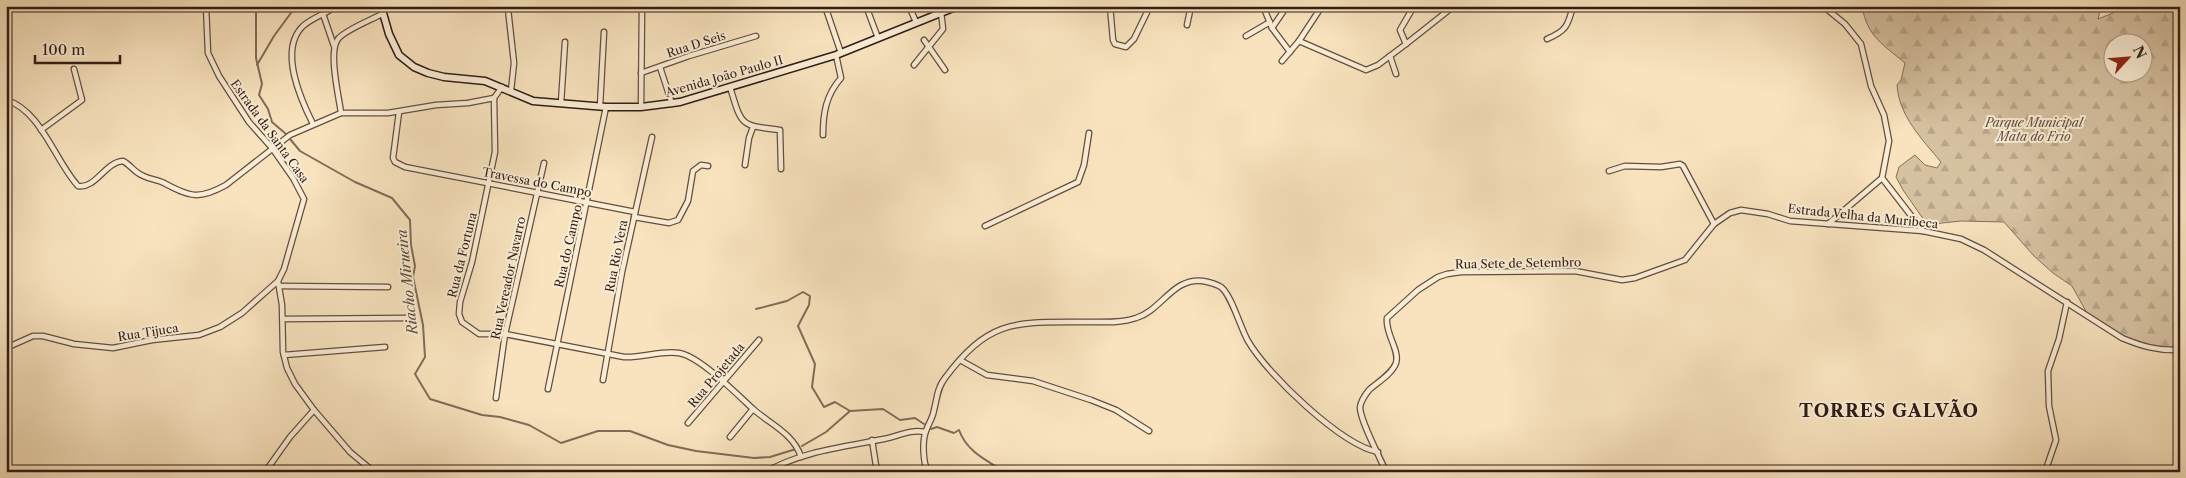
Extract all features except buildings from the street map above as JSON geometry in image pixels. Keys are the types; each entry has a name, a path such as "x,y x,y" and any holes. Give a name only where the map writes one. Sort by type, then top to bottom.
{"main road":[{"name":"Avenida João Paulo II","path":"381,6 394,47 399,55 414,67 444,77 471,78 511,91 533,101 641,107 672,104 838,54 954,7"}],"street":[{"name":"Estrada da Santa Casa","path":"206,6 208,54 213,64 249,122 272,148 293,178 304,200 279,283 283,318 284,354 287,368 295,384 314,410 350,452 374,472"},
{"path":"313,124 296,85 292,59 296,37 300,29 336,6"},
{"path":"641,107 642,6"},
{"path":"824,135 826,102 834,85 841,78 838,54 825,6"},
{"path":"866,6 878,38"},
{"path":"909,6 916,22"},
{"path":"1110,6 1115,44 1126,47 1130,45 1150,6"},
{"path":"1187,25 1191,6"},
{"path":"1263,6 1272,28 1290,52"},
{"path":"1272,28 1287,6"},
{"path":"1282,61 1299,41 1322,6"},
{"path":"1406,44 1400,30 1414,6"},
{"path":"1299,41 1366,70 1390,56 1454,6"},
{"path":"1547,39 1561,33 1569,24 1573,6"},
{"path":"1823,6 1856,36 1866,60 1871,86 1888,130 1889,141 1882,178 1828,224"},
{"path":"508,10 514,63 511,91"},
{"path":"914,65 944,30 942,12"},
{"path":"323,14 334,46 341,113"},
{"path":"334,46 342,36 382,14"},
{"path":"1246,36 1270,22"},
{"name":"Rua do Campo","path":"548,389 556,344 588,202 603,106 604,32"},
{"name":"Rua D Seis","path":"642,73 706,50 756,36"},
{"path":"924,40 945,70"},
{"path":"561,103 565,42"},
{"path":"1390,56 1396,74"},
{"path":"660,67 672,104"},
{"path":"41,130 82,100 74,69"},
{"path":"730,87 741,119 753,127 780,130 782,169"},
{"path":"6,100 22,108 41,130 72,180 78,186 87,185 112,164 123,161 138,173 185,194 202,194 216,190 226,184 290,135 341,113 399,112 468,103 494,98 502,88"},
{"name":"Rua da Fortuna","path":"494,98 496,140 489,184 472,262 460,302 459,314 462,322 479,334 505,334 606,354 638,357 678,352 698,361 722,382"},
{"name":"Travessa do Campo","path":"399,112 393,158 395,162 405,167 588,202 669,223 678,220 688,201 693,171 702,166 708,166"},
{"path":"745,165 749,138 753,127"},
{"path":"985,226 1078,182 1084,165 1089,134"},
{"name":"Rua Rio Vera","path":"602,380 634,215 652,137"},
{"name":"Rua Vereador Navarro","path":"496,398 505,334 544,163"},
{"path":"1609,171 1625,166 1660,167 1680,164 1683,166 1714,224"},
{"path":"1882,178 1923,231"},
{"name":"Estrada Velha da Muribeca","path":"1685,260 1714,224 1730,213 1741,210 1768,214 1790,221 1923,231 1961,239 1984,250 2122,338 2143,346 2162,350 2180,350"},
{"name":"Rua Sete de Setembro","path":"1386,472 1365,424 1360,406 1364,397 1392,369 1397,360 1388,333 1387,318 1418,290 1438,277 1461,272 1574,271 1622,280 1635,278 1685,260"},
{"path":"928,472 925,466 925,432 934,413 940,386 960,360 976,344 998,330 1040,321 1106,322 1136,318 1153,310 1181,284 1188,281 1205,281 1221,287 1226,292 1249,342 1276,376 1335,429 1360,446 1378,452"},
{"path":"279,283 388,287"},
{"name":"Rua Tijuca","path":"6,348 32,336 43,336 74,344 113,348 152,340 199,335 220,327 242,313 279,283"},
{"path":"2045,472 2056,440 2049,406 2048,371 2059,339 2067,302"},
{"path":"283,318 408,318"},
{"name":"Rua Projetada","path":"688,423 759,340"},
{"path":"284,354 385,347"},
{"path":"960,360 987,375 1033,380 1092,400 1122,414 1149,431"},
{"path":"722,382 793,440 801,456"},
{"path":"730,437 753,409"},
{"path":"265,472 290,437 314,410"},
{"path":"766,472 801,456 910,431 925,432"},
{"path":"872,440 877,472"},
{"path":"1381,472 1383,464"}],"green space":[{"name":"Parque Municipal Mata do Frio","path":"1862,6 2101,6 2098,19 2113,13 2116,6 2180,6 2180,350 2165,350 2126,340 2088,315 2072,286 2053,273 2034,256 2004,222 1961,221 1933,224 1924,220 1896,177 1899,167 1915,155 1925,165 1937,168 1941,162 1919,136 1902,107 1897,85 1901,80 1905,63 1883,45 1872,33"}],"waterway":[{"name":"Riacho Mirueira","path":"256,6 256,58 262,84 259,95 268,109 272,122 286,134"},
{"path":"257,65 274,36 296,6"},
{"name":"Riacho Mirueira","path":"290,139 300,151 355,182 392,198 410,220 411,245 415,266 413,277 423,325 425,357 415,374 430,399 482,415 500,417 529,425 561,443 598,431 630,431 668,445 696,451 754,458 770,457 796,449"},
{"path":"756,309 787,301 803,292 810,296 809,305 798,326 815,364 812,387 824,407 835,402 850,411"},
{"name":"Riacho Mirueira","path":"802,446 826,432 850,411 883,409 900,420 915,418 924,424"},
{"name":"Riacho Mirueira","path":"931,429 937,427 954,433 959,430 962,438 972,450 1005,472"}],"district":[{"name":"TORRES GALVÃO","path":"1889,411"}]}
